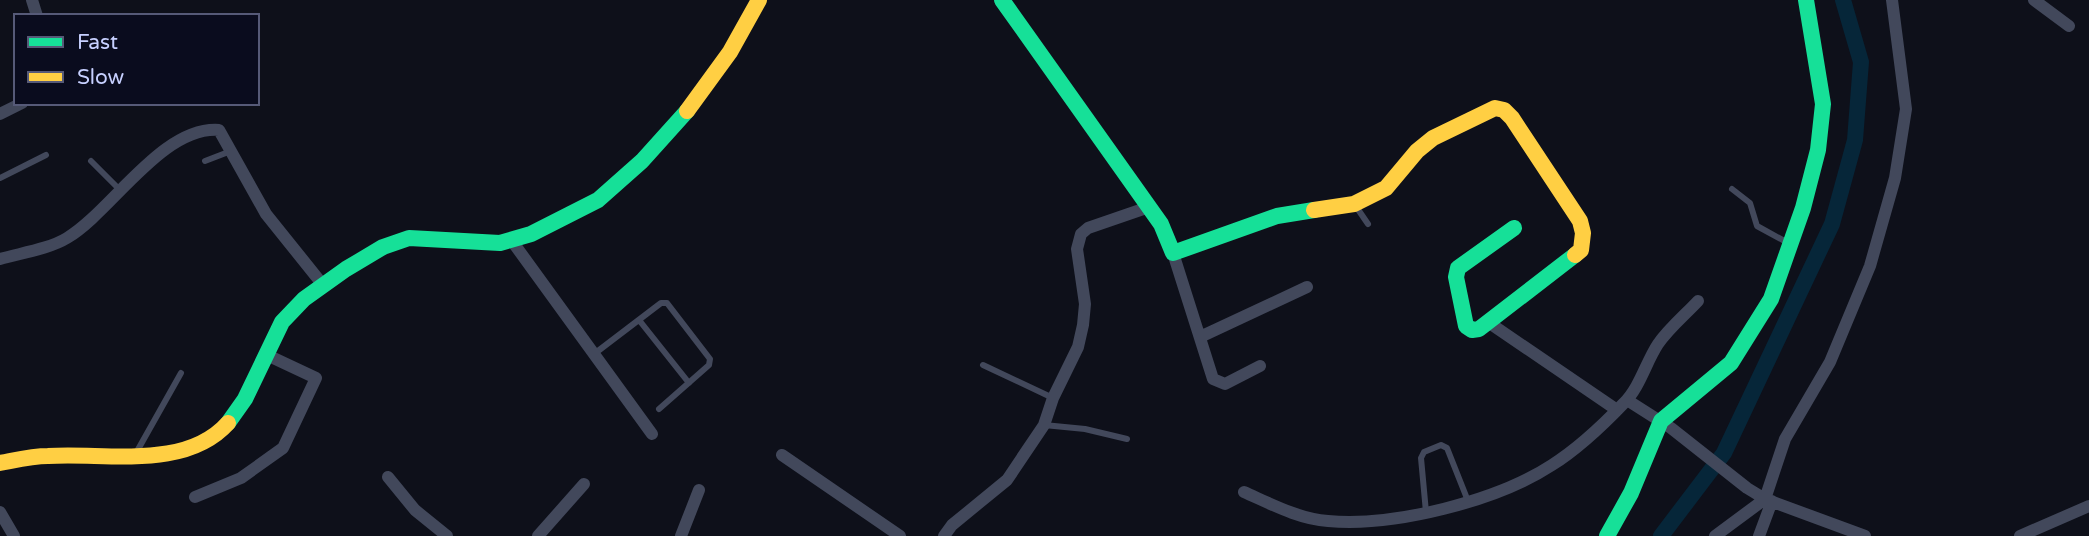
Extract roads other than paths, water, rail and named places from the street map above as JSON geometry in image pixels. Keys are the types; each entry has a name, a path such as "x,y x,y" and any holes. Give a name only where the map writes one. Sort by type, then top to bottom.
{"street":[{"path":"0,463 41,454 135,454 190,447 221,430 248,398 279,328 294,309 323,285 394,241 420,236 491,242 512,241 596,202 636,168 721,66 747,28 760,0"},
{"path":"1002,0 1161,224 1173,253 1213,379 1218,384 1225,384 1260,366"},
{"path":"1607,536 1666,424 1731,363 1771,299 1791,244 1818,150 1823,104 1805,0"},
{"path":"1759,536 1785,439 1830,362 1870,266 1895,178 1906,109 1892,0"},
{"path":"2034,0 2069,26"},
{"path":"0,114 18,105"},
{"path":"1173,253 1277,216 1354,204 1387,188 1417,151 1433,138 1495,108 1504,110 1580,221 1583,233 1581,250 1488,322 1472,330 1466,326 1456,277 1458,268 1514,228"},
{"path":"0,259 67,239 161,152 211,129 219,130 266,214 323,285"},
{"path":"943,536 952,524 1007,480 1044,425 1053,398 1078,347 1083,325 1085,303 1077,249 1081,234 1088,228 1149,207"},
{"path":"512,241 652,434"},
{"path":"1200,337 1307,287"},
{"path":"1244,492 1290,513 1327,522 1370,522 1426,514 1468,501 1550,467 1587,439 1622,405 1658,344 1699,301"},
{"path":"1488,322 1622,405 1666,424 1747,488 1769,500 1865,536"},
{"path":"195,497 265,463 283,448 295,425 316,378 267,355"},
{"path":"782,454 900,536"},
{"path":"388,477 415,510 447,536"},
{"path":"538,536 584,484"},
{"path":"681,536 699,490"},
{"path":"1716,536 1769,500"},
{"path":"2020,536 2089,506"},
{"path":"0,512 14,536"}],"lane":[{"path":"205,161 231,151"},
{"path":"0,178 47,155"},
{"path":"91,161 120,190"},
{"path":"1732,189 1750,203 1757,226 1791,244"},
{"path":"1354,204 1368,224"},
{"path":"594,354 661,303 667,303 710,359 709,365 659,409"},
{"path":"639,320 688,383"},
{"path":"983,365 1053,398"},
{"path":"135,454 181,373"},
{"path":"1044,425 1085,429 1126,439"},
{"path":"1426,514 1421,458 1424,452 1441,445 1447,448 1468,501"}],"waterway":[{"path":"1661,536 1724,453 1832,224 1855,140 1861,62 1843,0"}]}
